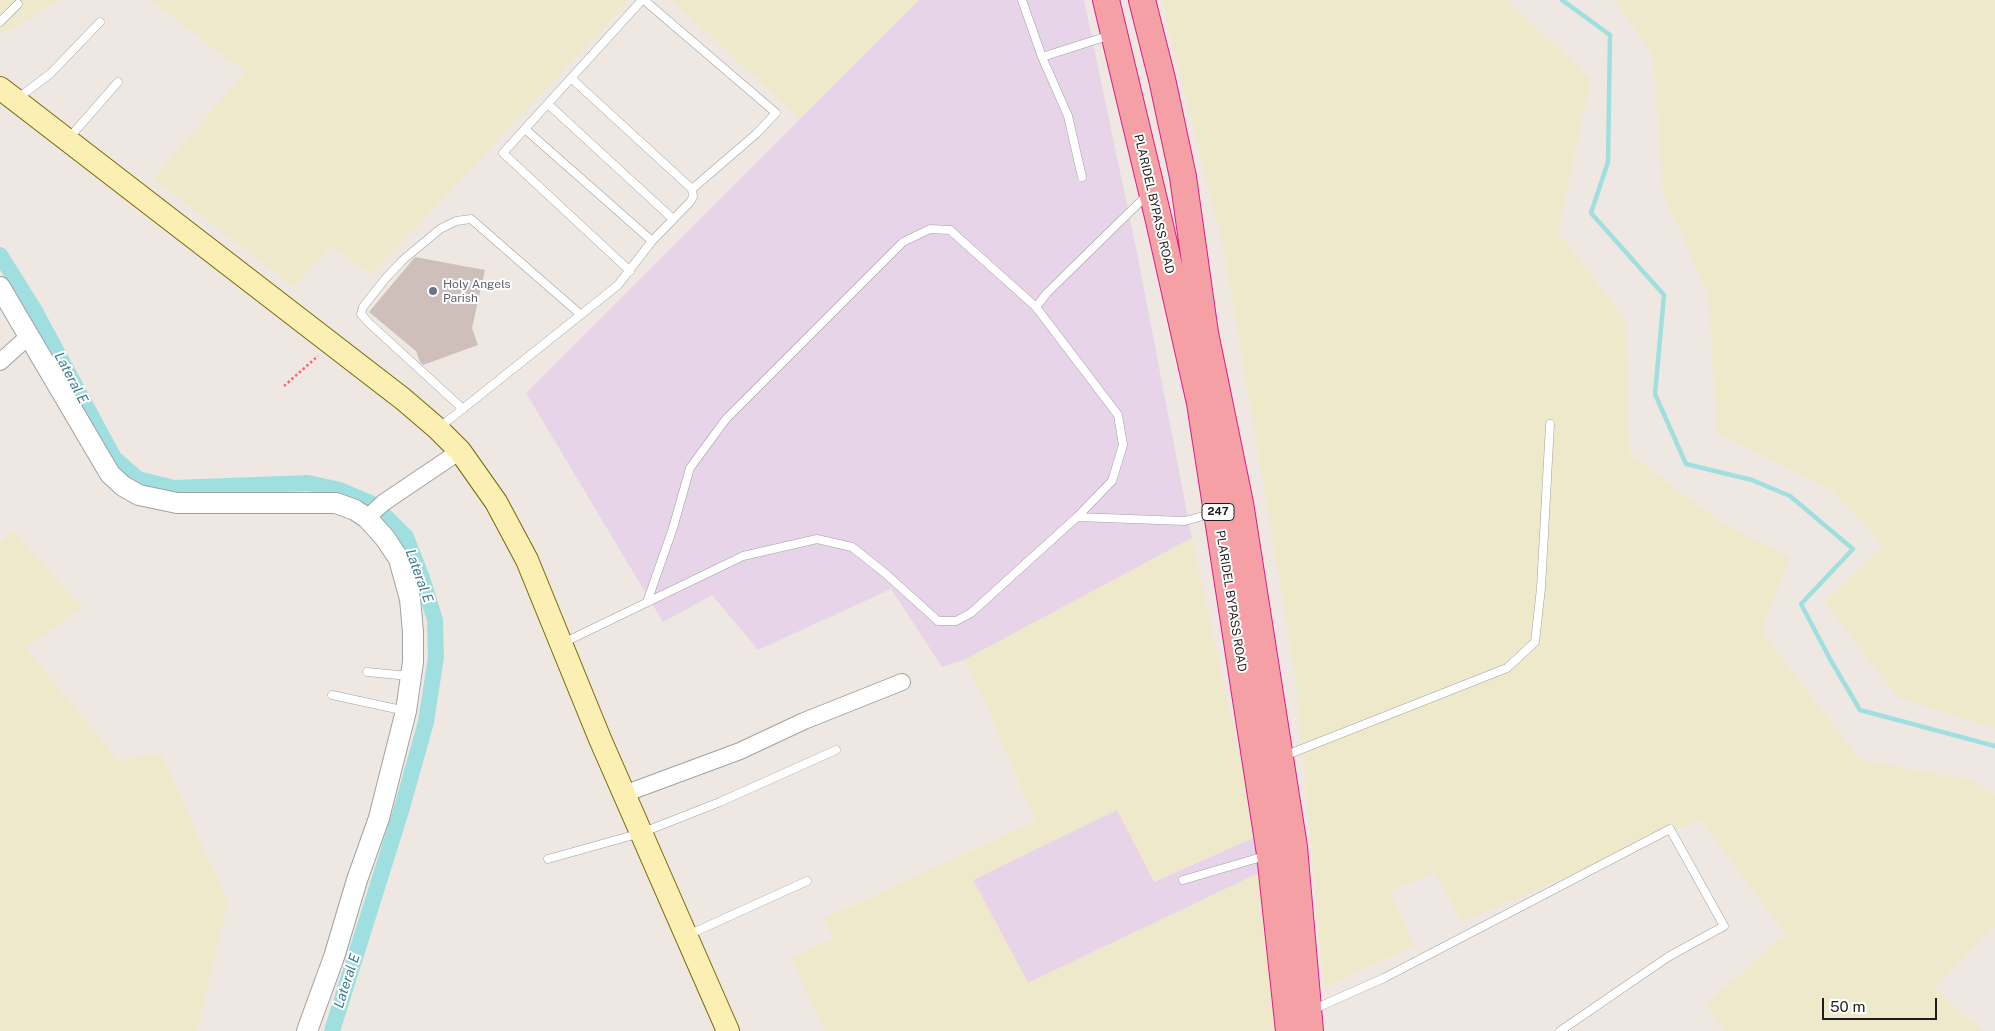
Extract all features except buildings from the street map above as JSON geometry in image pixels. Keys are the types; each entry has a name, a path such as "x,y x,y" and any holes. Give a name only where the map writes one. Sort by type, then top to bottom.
{"highway":[{"name":"PLARIDEL BYPASS ROAD","path":"1106,0 1152,190 1200,403 1229,507 1280,758 1290,1031"},
{"name":"PLARIDEL BYPASS ROAD","path":"1145,12 1183,177 1229,507 1309,1022"},
{"path":"1114,35 1145,12"}],"main road":[{"path":"8,94 333,344 438,429 460,451 496,502 527,560 624,794 728,1031"}],"street":[{"path":"0,287 110,474 123,486 139,496 177,503 336,503 355,510 374,511 460,451"},
{"path":"0,362 28,336"},
{"path":"307,1031 334,957 357,880 379,818 406,711 411,676 413,632 410,599 399,559 385,538 374,511"},
{"path":"624,794 740,751 804,721 902,682"}],"lane":[{"path":"630,271 503,153 643,0 776,113 756,134 692,189"},
{"path":"1022,0 1042,57 1068,116 1082,177"},
{"path":"0,22 18,4"},
{"path":"8,94 56,68 100,22"},
{"path":"1042,57 1114,35"},
{"path":"438,429 618,285 652,241 694,198 692,189 571,78"},
{"path":"68,140 118,82"},
{"path":"548,104 673,219"},
{"path":"525,129 652,241"},
{"path":"1036,307 1152,190"},
{"path":"463,409 361,314 363,307 384,279 404,259 433,235 456,221 471,219 580,314"},
{"path":"561,644 648,602 743,556 817,539 852,546 938,621 956,621 971,613 1078,517 1112,481 1123,445 1118,415 1036,307 950,230 930,229 902,242 726,419 690,468 673,528 648,602"},
{"path":"1280,758 1506,668 1535,642 1541,588 1550,424"},
{"path":"1078,517 1185,521 1229,507"},
{"path":"367,672 411,676"},
{"path":"332,695 406,711"},
{"path":"548,859 641,833 720,802 836,750"},
{"path":"1309,1022 1384,978 1670,829 1724,926 1668,957 1560,1031"},
{"path":"1183,880 1282,851"},
{"path":"686,936 807,881"}],"path":[{"path":"284,386 333,344"}],"shaded area":[{"path":"0,0 61,0 0,35"},
{"path":"150,0 630,0 371,275 332,246 293,287 153,178 245,72"},
{"path":"671,0 919,0 800,118"},
{"path":"919,0 1084,0 1136,248 1192,538 964,660 942,667 891,589 758,650 712,595 663,622 526,393"},
{"path":"1162,0 1507,0 1591,79 1558,232 1626,320 1629,453 1720,522 1790,557 1762,632 1860,759 1971,780 1995,795 1995,926 1934,988 1983,1031 1725,1031 1705,1005 1785,934 1700,820 1461,922 1435,872 1391,892 1414,946 1324,988 1295,675 1224,252"},
{"path":"1614,0 1995,0 1995,729 1898,698 1824,602 1883,546 1832,490 1717,433 1708,295 1663,193 1653,56"},
{"path":"13,531 83,607 26,648 118,760 162,754 228,903 197,1031 0,1031 0,543"},
{"path":"1192,538 1257,836 1154,882 1117,810 973,880 1028,983 1261,872 1278,1031 824,1031 791,958 833,939 825,918 1036,821 986,703 964,660"},
{"path":"1118,809 1154,882 1257,836 1261,872 1028,983 973,880"}],"waterway":[{"path":"1562,0 1610,35 1608,162 1591,213 1664,295 1655,394 1686,464 1752,480 1790,496 1853,549 1801,604 1860,710 1995,746"},
{"name":"Lateral E","path":"0,255 35,311 114,458 138,479 174,488 308,483 340,490 373,504 406,537 422,578 435,620 436,657 426,722 401,811 332,1031"}],"place":[{"name":"Holy Angels Parish","path":"433,291"}]}
